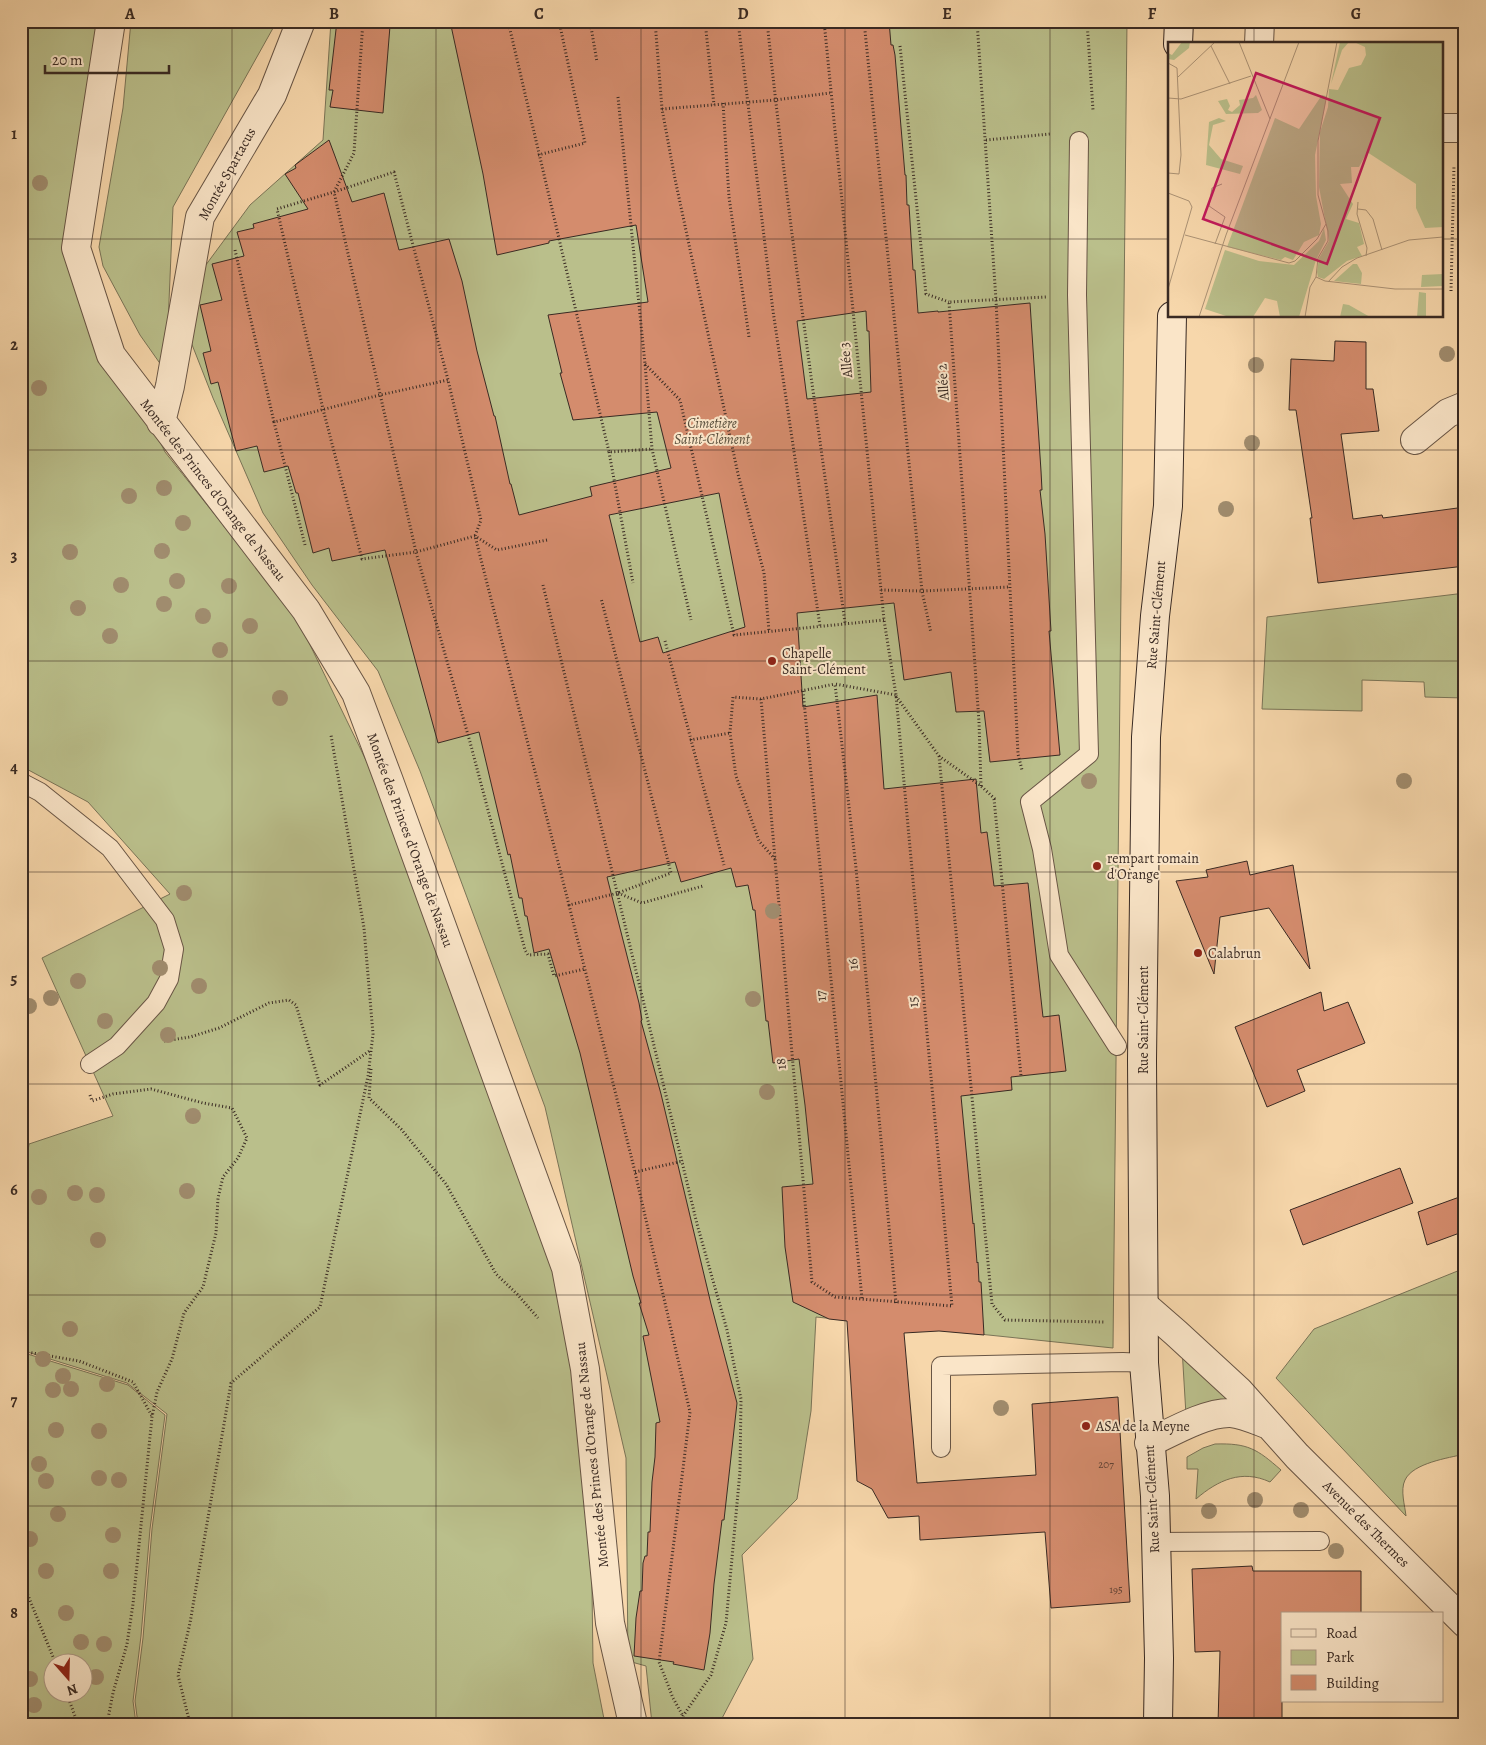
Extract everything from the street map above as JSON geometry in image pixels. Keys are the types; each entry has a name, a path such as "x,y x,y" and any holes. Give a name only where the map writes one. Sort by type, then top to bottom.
{"street":[{"name":"Montée des Princes d'Orange de Nassau","path":"111,21 76,248 111,355 306,610 356,693 566,1268 585,1369 610,1623 633,1724"},
{"name":"Montée Spartacus","path":"161,422 170,386 200,217 272,96 301,21"},
{"path":"1178,21 1178,42"},
{"path":"1259,42 1260,21"},
{"path":"1444,128 1465,128"},
{"name":"Rue Saint-Clément","path":"1158,1724 1159,1658 1155,1496 1144,1364 1142,1050 1146,737 1155,616 1168,506 1172,318"},
{"path":"1415,440 1448,413 1465,406"},
{"name":"Avenue des Thermes","path":"1144,1306 1239,1391 1298,1456 1465,1623"},
{"path":"1150,1443 1210,1417 1232,1413 1269,1424"}],"lane":[{"path":"1079,141 1077,295 1089,754 1030,802 1042,849 1059,954 1118,1046"},
{"path":"21,782 40,792 110,848 165,920 174,949 169,979 156,1003 117,1046 90,1064"},
{"path":"941,1448 941,1366 1123,1362 1144,1364"},
{"path":"1155,1542 1320,1541"}],"path":[{"path":"363,21 354,153 334,192 416,552 470,742 525,950 528,956 548,954 554,976 585,970"},
{"path":"508,21 609,452 633,583"},
{"path":"538,155 585,143 559,21"},
{"path":"590,21 597,62"},
{"path":"655,21 662,109 674,179 738,474 764,573 769,631"},
{"path":"705,21 714,104"},
{"path":"738,21 773,311 820,626"},
{"path":"767,21 775,100 845,623"},
{"name":"Allée 3","path":"824,21 884,620 896,695"},
{"path":"864,21 922,591 931,633"},
{"path":"977,21 996,300 1018,754 1030,802"},
{"path":"1087,21 1093,110"},
{"path":"900,46 926,294 949,302 1077,295"},
{"path":"662,109 775,100 830,93"},
{"path":"618,97 646,364 652,448 691,620"},
{"path":"723,103 729,197 749,337"},
{"path":"986,140 1078,132 1079,141"},
{"path":"1451,291 1454,162"},
{"path":"547,540 497,550 475,536 416,552 362,559 324,409 277,209 394,172 448,380 481,520 475,536 635,1172 690,1412 659,1662 673,1698 683,1716"},
{"path":"234,250 274,422 306,545"},
{"name":"Allée 2","path":"949,302 979,722 981,786"},
{"path":"646,364 680,400 734,635 884,620"},
{"path":"274,422 448,380"},
{"path":"609,452 652,448"},
{"path":"543,585 697,1224 727,1330 741,1399 740,1471 726,1623 711,1675 683,1716 682,1724"},
{"path":"881,590 922,591 1009,587"},
{"path":"569,906 618,893 671,873 601,598"},
{"path":"665,641 724,865"},
{"path":"775,859 759,841 736,776 730,733 733,697 761,699 835,684 896,695 939,756 981,786 1001,806"},
{"name":"16","path":"835,684 856,868 896,1303"},
{"name":"17","path":"803,691 862,1299"},
{"name":"15","path":"896,695 952,1306"},
{"name":"18","path":"761,699 812,1282 834,1297 952,1306"},
{"path":"330,729 364,928 373,1034 369,1098 401,1129 446,1184 496,1274 517,1294 543,1324"},
{"path":"690,740 730,733"},
{"path":"939,756 992,1304 1004,1320 1105,1322"},
{"path":"994,799 1021,1076"},
{"path":"618,893 642,903 703,886"},
{"path":"159,1041 190,1037 219,1028 269,1003 290,1000 296,1004 320,1085 371,1050"},
{"path":"190,1724 178,1675 190,1622 231,1383 320,1307 368,1076 373,1034"},
{"path":"89,1093 92,1101 113,1094 151,1089 203,1103 232,1108 247,1138 238,1158 223,1177 218,1198 216,1234 203,1287 184,1313 172,1359 157,1392 152,1417 133,1604 127,1644 113,1693 107,1724"},
{"path":"635,1172 682,1162"},
{"path":"21,1351 79,1361 133,1382 152,1417"},
{"path":"21,1578 51,1652"},
{"path":"70,1702 78,1724"}],"green space":[{"path":"21,21 103,21 66,247 165,452 297,618 379,787 554,1275 585,1369 574,1403 591,1514 593,1663 605,1724 138,1724 135,1701 143,1638 152,1529 167,1414 127,1383 21,1350 21,1204 29,1144 113,1116 42,958 170,894 88,802 21,766"},
{"path":"131,21 277,21 173,207 166,372 140,335 103,266 99,247 123,108"},
{"name":"Cimetière Saint-Clément","path":"331,21 1127,21 1113,1348 816,1317 811,1411 797,1499 742,1555 753,1659 719,1724 652,1724 646,1666 628,1661 626,1458 545,1107 420,771 378,671 312,585 263,513 191,342 197,277 250,205 323,140"},
{"path":"1465,593 1465,698 1425,697 1424,682 1362,680 1362,711 1262,709 1267,617"},
{"path":"1465,1268 1465,1454 1423,1465 1409,1474 1403,1488 1406,1516 1276,1378 1314,1329"},
{"path":"1182,1348 1230,1400 1186,1415"},
{"path":"21,1352 128,1385 165,1415 150,1529 141,1636 133,1701 136,1724 21,1724"},
{"path":"1215,1444 1244,1446 1258,1452 1281,1470 1270,1482 1250,1476 1231,1479 1213,1486 1196,1499 1198,1469 1187,1469 1187,1457"}],"building":[{"path":"337,21 390,26 383,113 330,107 333,90 329,90"},
{"name":"Cimetière Saint-Clément","path":"450,21 889,21 891,45 893,45 895,55 918,313 1030,303 1041,471 1042,490 1040,490 1045,534 1051,631 1049,631 1060,755 990,762 984,711 956,712 951,672 904,680 894,603 797,613 803,707 877,695 884,789 976,779 981,833 987,832 994,886 1028,883 1043,1017 1059,1015 1066,1071 1011,1077 1012,1090 961,1096 979,1282 981,1282 984,1335 939,1331 904,1333 917,1483 1036,1475 1032,1404 1118,1397 1130,1602 1051,1608 1045,1532 920,1540 919,1516 888,1518 872,1489 857,1481 847,1321 829,1319 793,1302 785,1247 782,1187 813,1184 805,1105 799,1059 773,1063 768,1021 766,1021 755,910 753,910 748,885 736,887 731,868 681,882 675,862 607,877 639,1003 641,1021 661,1094 711,1304 737,1403 704,1670 673,1664 674,1662 634,1656 636,1618 640,1591 642,1591 643,1563 645,1556 647,1556 648,1532 650,1532 656,1423 660,1422 643,1336 649,1335 639,1303 641,1303 580,1053 549,949 534,953 527,916 525,916 522,898 519,898 510,854 508,855 479,732 438,743 385,550 332,561 329,548 313,553 298,493 296,493 288,466 264,472 257,446 236,451 218,382 211,384 203,353 211,351 200,305 222,300 212,264 244,256 237,232 254,228 253,224 308,209 285,174 296,168 295,165 329,140 352,202 384,193 399,250 449,239 462,281 477,351 519,515 592,496 590,487 671,468 657,412 573,420 560,373 562,373 548,315 648,302 636,225 549,241 549,243 497,255 483,174","holes":["866,311 867,331 869,331 871,392 807,399 797,321","719,493 745,627 663,653 658,637 640,642 609,515"]},
{"path":"1335,341 1366,342 1366,389 1373,389 1379,431 1341,434 1353,519 1382,515 1383,518 1465,507 1465,566 1318,583 1310,518 1312,518 1296,410 1289,410 1291,359 1334,361"},
{"path":"1247,861 1250,875 1293,865 1310,969 1269,908 1220,917 1214,974 1176,881 1208,877 1206,870"},
{"path":"1321,992 1324,1011 1348,1002 1365,1043 1297,1070 1305,1091 1267,1107 1235,1027"},
{"path":"1400,1168 1413,1203 1303,1245 1290,1210"},
{"path":"1465,1195 1465,1231 1427,1245 1418,1212"},
{"path":"1252,1566 1253,1571 1361,1571 1361,1612 1281,1612 1282,1724 1218,1724 1220,1651 1195,1652 1192,1569"}],"place":[{"name":"Chapelle Saint-Clément","path":"772,661"},
{"name":"rempart romain d'Orange","path":"1097,866"},
{"name":"Calabrun","path":"1198,953"},
{"name":"ASA de la Meyne","path":"1086,1426"}]}
